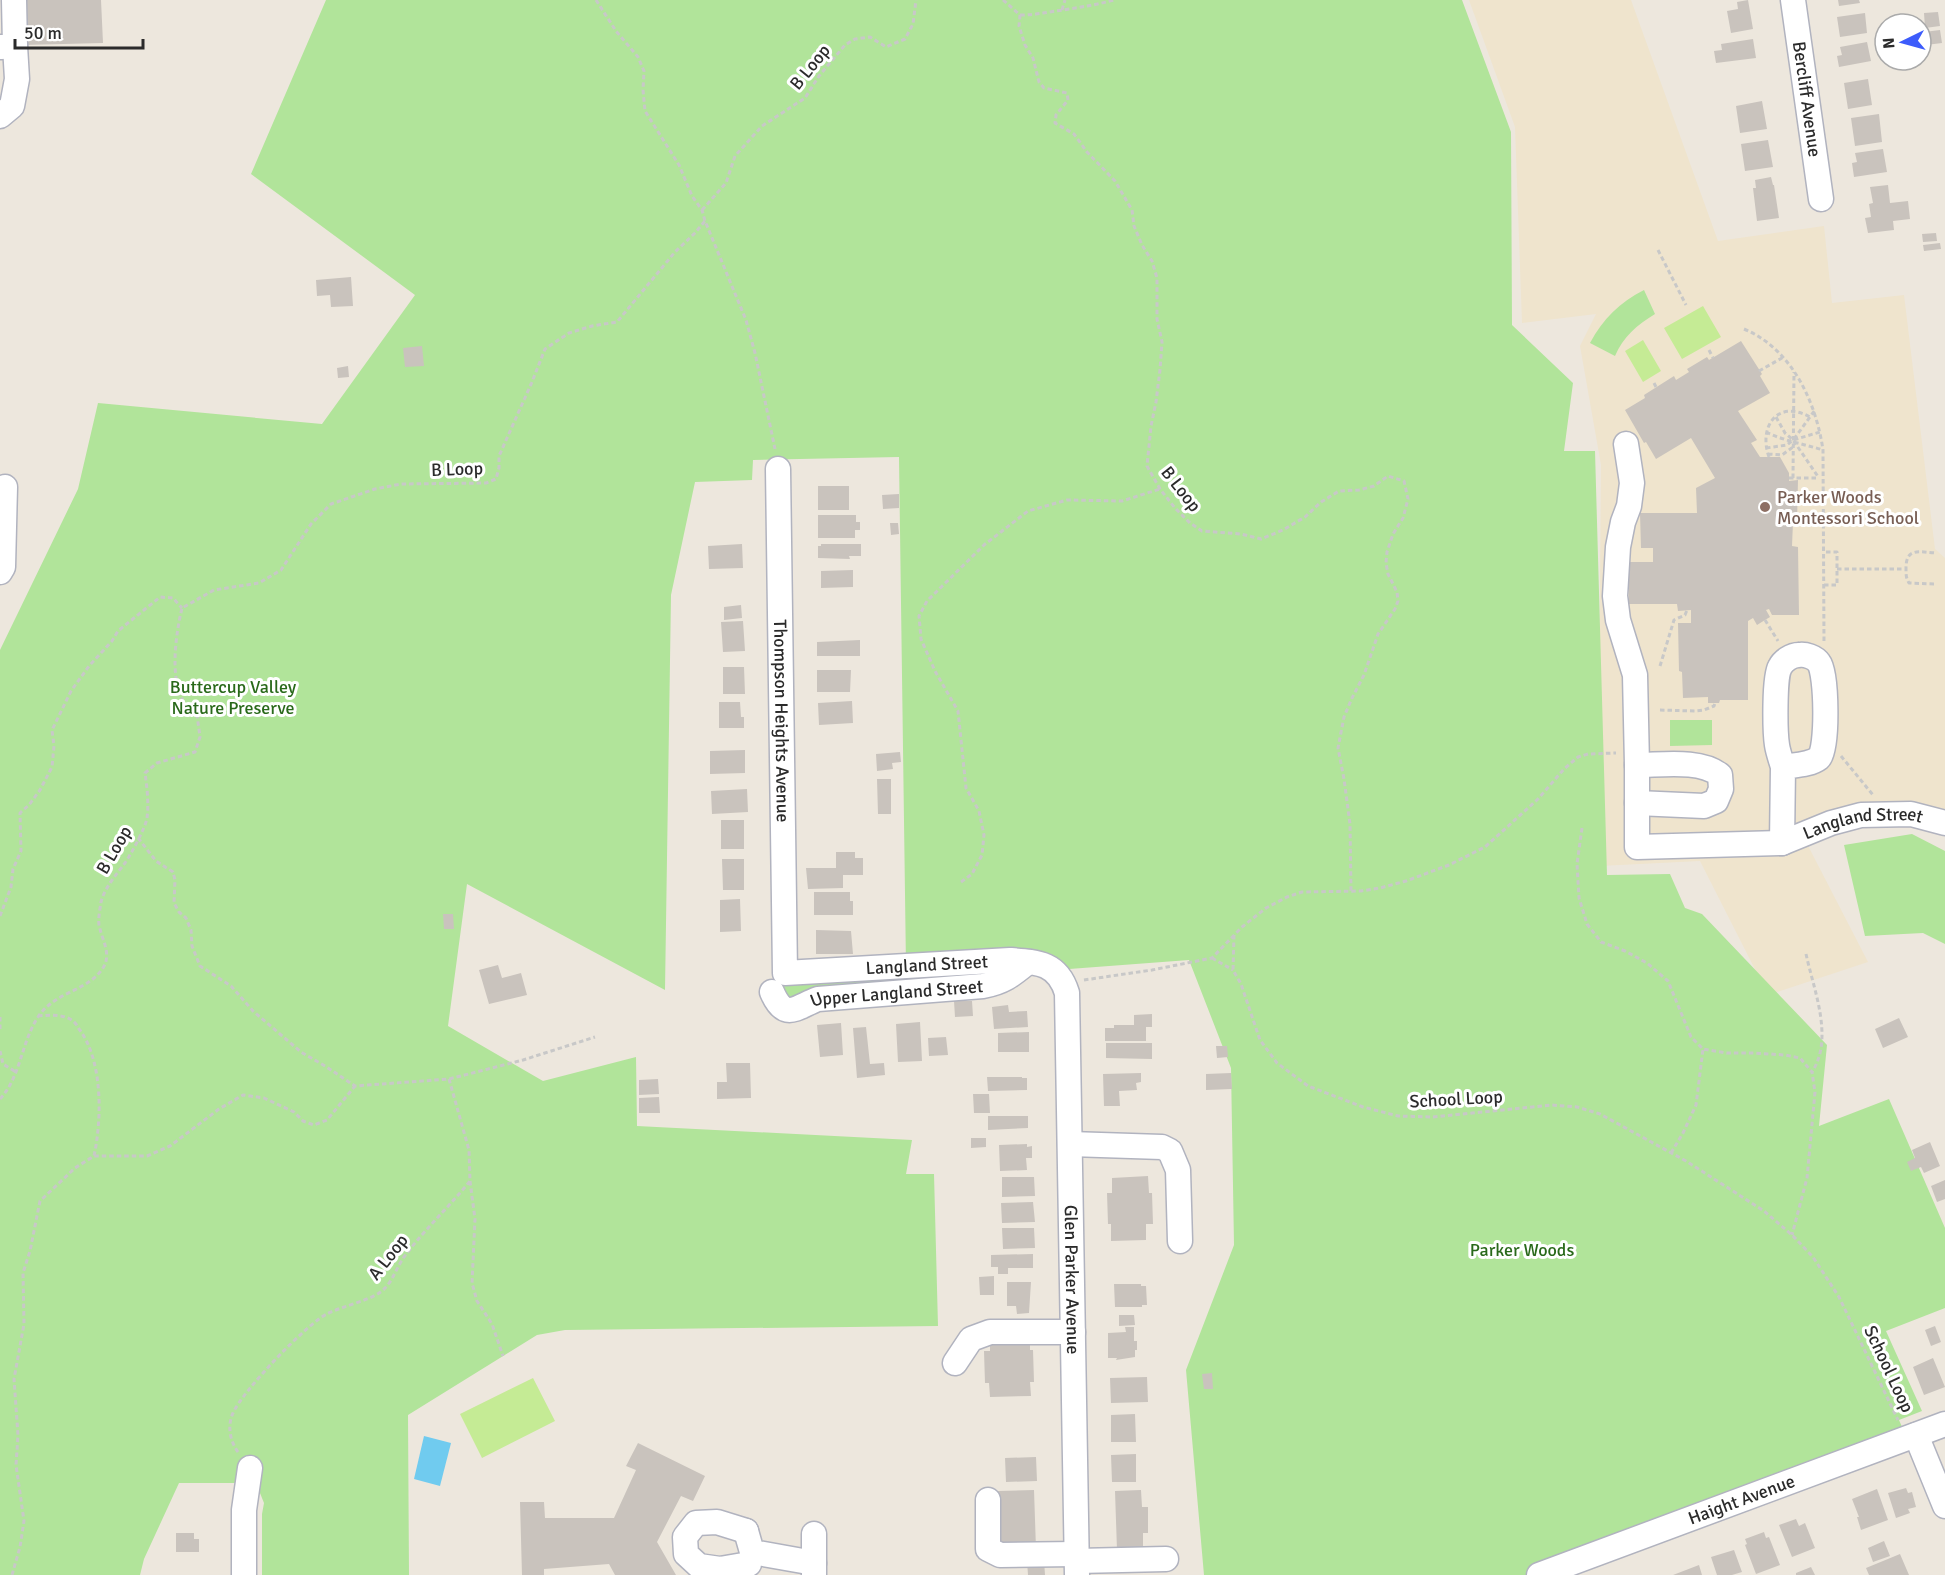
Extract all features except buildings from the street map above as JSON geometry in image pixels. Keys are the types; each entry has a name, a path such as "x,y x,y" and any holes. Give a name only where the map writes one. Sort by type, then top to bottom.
{"street":[{"path":"0,116 12,106 17,79 8,46 14,0"},
{"name":"Bercliff Avenue","path":"1793,0 1821,199"},
{"path":"1626,444 1632,483 1629,506 1618,547 1615,596 1618,620 1635,675 1631,760 1637,803 1637,847 1782,843 1784,767"},
{"name":"Thompson Heights Avenue","path":"778,469 778,983"},
{"path":"0,572 3,567 5,487"},
{"path":"1631,760 1699,765 1713,769 1720,775 1721,789 1716,801 1704,806 1637,803"},
{"name":"Langland Street","path":"1782,843 1831,823 1861,815 1911,814 1945,823"},
{"name":"Langland Street","path":"778,983 1010,960 1049,967 1072,981"},
{"name":"Upper Langland Street","path":"778,983 778,1005 789,1011 818,999 999,983 1028,962"},
{"name":"Glen Parker Avenue","path":"1072,981 1068,1002 1077,1563"},
{"path":"1070,1144 1162,1147 1170,1151 1178,1170 1180,1241"},
{"path":"955,1363 971,1339 990,1332 1073,1332"},
{"name":"Haight Avenue","path":"1539,1575 1909,1431 1945,1424"},
{"path":"1909,1431 1945,1506"},
{"path":"244,1575 244,1510 250,1468"},
{"path":"988,1500 988,1549 1000,1555 1077,1563 1166,1558"},
{"path":"746,1547 814,1569 814,1534"}],"path":[{"path":"596,0 616,31 638,57 644,71 645,111 679,165 692,196 702,210 746,320 772,429 778,469"},
{"name":"B Loop","path":"702,210 726,183 735,156 762,126 805,98 819,76 845,45 855,39 870,38 886,47 905,39 913,24 915,0"},
{"path":"1003,0 1020,15 1041,15 1114,0"},
{"path":"1062,10 1065,0"},
{"name":"B Loop","path":"1020,15 1018,26 1033,58 1039,82 1044,88 1067,93 1068,100 1056,115 1055,123 1074,134 1087,152 1115,181 1132,210 1134,226 1152,261 1157,278 1157,319 1162,342 1159,381 1150,426 1147,466 1160,489 1183,516 1203,531 1241,534 1261,539 1305,517 1321,502 1339,491 1359,490 1374,486 1388,476 1404,481 1408,499 1403,518 1393,534 1386,563 1398,601 1378,634 1364,675 1344,717 1338,748 1350,824 1351,891"},
{"name":"B Loop","path":"0,1099 11,1085 23,1046 38,1016 59,996 92,980 103,967 108,955 98,922 102,901 112,880 134,849 146,819 145,773 157,763 195,752 200,737 197,715 184,703 178,691 176,675 176,631 182,608 214,590 259,582 281,570 311,524 331,504 375,489 401,484 486,483 496,479 499,456 545,349 569,333 617,322 675,252 695,234 705,221"},
{"path":"1658,250 1686,304"},
{"path":"1744,329 1766,341 1794,371 1807,391 1821,432 1824,643"},
{"path":"1708,350 1713,358"},
{"path":"1759,371 1782,358"},
{"path":"1794,371 1791,478 1821,478"},
{"path":"1654,383 1656,387"},
{"path":"1766,448 1787,445 1815,410"},
{"path":"1793,447 1782,454 1768,456 1766,432 1768,424 1776,417 1794,411 1802,412 1810,417"},
{"path":"1776,417 1785,434 1793,440 1821,478"},
{"path":"1766,432 1783,440 1793,440 1821,432"},
{"path":"1793,440 1823,450"},
{"path":"960,882 972,874 982,855 984,835 979,811 966,788 958,711 935,671 921,639 919,616 927,601 984,545 1028,511 1067,500 1122,501 1160,489"},
{"path":"1824,552 1837,552 1837,585 1824,585"},
{"path":"1934,584 1909,583 1906,578 1906,569 1907,557 1911,553 1936,553"},
{"path":"1837,569 1906,569"},
{"path":"0,916 11,887 13,869 21,851 20,813 40,790 52,767 54,746 52,730 71,691 118,631 149,604 160,597 173,598 182,608"},
{"path":"1660,666 1674,620 1685,615 1687,610"},
{"path":"1765,620 1778,641"},
{"path":"1660,711 1704,710 1714,706 1715,703"},
{"path":"1072,981 1152,970 1212,958 1234,935 1266,908 1287,897 1302,892 1380,888 1449,866 1485,847 1538,799 1564,769 1578,757 1599,753 1631,760"},
{"path":"1841,756 1878,801"},
{"path":"1582,828 1577,864 1579,898 1587,924 1601,942 1647,963 1668,981 1691,1037 1703,1049 1800,1058 1812,1072 1815,1092 1807,1178 1792,1235"},
{"path":"138,837 156,861 173,872 174,903 186,918 191,930 192,946 200,966 231,986 253,1011 302,1052 355,1086 449,1079 523,1060 595,1036"},
{"name":"School Loop","path":"1234,935 1233,970 1241,984 1260,1040 1277,1063 1308,1086 1333,1097 1398,1116 1463,1115 1552,1105 1577,1107 1600,1114 1671,1153 1764,1211 1813,1257 1839,1296 1909,1431"},
{"path":"1806,954 1823,1041 1819,1062 1812,1072"},
{"path":"1212,958 1233,970"},
{"path":"38,1016 51,1014 72,1019 85,1036 93,1057 99,1117 94,1156"},
{"path":"0,1017 0,1029"},
{"path":"1671,1153 1696,1106 1703,1049"},
{"path":"0,1051 3,1064 16,1072"},
{"path":"449,1079 469,1150 470,1181 476,1219 472,1283 477,1301 492,1324 503,1356"},
{"path":"12,1575 24,1521 16,1465 18,1435 14,1379 24,1324 23,1273 40,1201 75,1168 94,1156 147,1156 170,1146 219,1109 243,1095 264,1098 294,1112 303,1121 314,1125 327,1120 355,1086"},
{"name":"A Loop","path":"250,1468 232,1444 230,1427 233,1413 258,1379 292,1344 326,1314 385,1290 404,1258 470,1181"}],"shaded area":[{"name":"Parker Woods Montessori School","path":"1469,0 1631,0 1718,241 1824,226 1832,303 1904,295 1935,549 1945,558 1945,823 1911,814 1803,836 1868,962 1768,995 1700,861 1600,866 1598,847 1601,465 1580,346 1596,314 1522,323 1515,127"}],"green space":[{"path":"326,0 1462,0 1511,132 1512,325 1573,383 1564,451 1595,451 1607,875 1670,874 1685,908 1702,914 1827,1045 1819,1126 1889,1099 1945,1228 1945,1308 1886,1331 1922,1411 1899,1420 1902,1427 1548,1575 1204,1575 1186,1370 1234,1245 1231,1068 1189,960 1015,973 789,1011 780,984 785,973 906,966 899,457 753,460 752,480 695,482 671,595 665,990 467,884 448,1026 543,1081 636,1057 637,1126 912,1140 906,1174 934,1174 938,1326 565,1330 537,1335 408,1415 409,1575 262,1575 264,1503 256,1483 179,1483 144,1559 140,1575 0,1575 0,650 78,489 98,403 322,424 415,295 251,174"},
{"path":"1644,290 1655,314 1631,332 1615,356 1590,343 1613,312"},
{"path":"1703,306 1721,337 1682,359 1664,328"},
{"path":"1643,340 1661,371 1643,382 1625,351"},
{"path":"1670,720 1712,720 1712,745 1670,746"},
{"path":"1912,834 1945,851 1945,944 1923,933 1865,936 1844,845"},
{"path":"533,1378 555,1421 482,1458 460,1414"}],"water":[{"path":"424,1436 451,1443 440,1486 414,1479"}],"place":[{"name":"Parker Woods Montessori School","path":"1765,507"}],"park label":[{"name":"Buttercup Valley Nature Preserve","path":"233,697"},
{"name":"Parker Woods","path":"1522,1250"}]}
